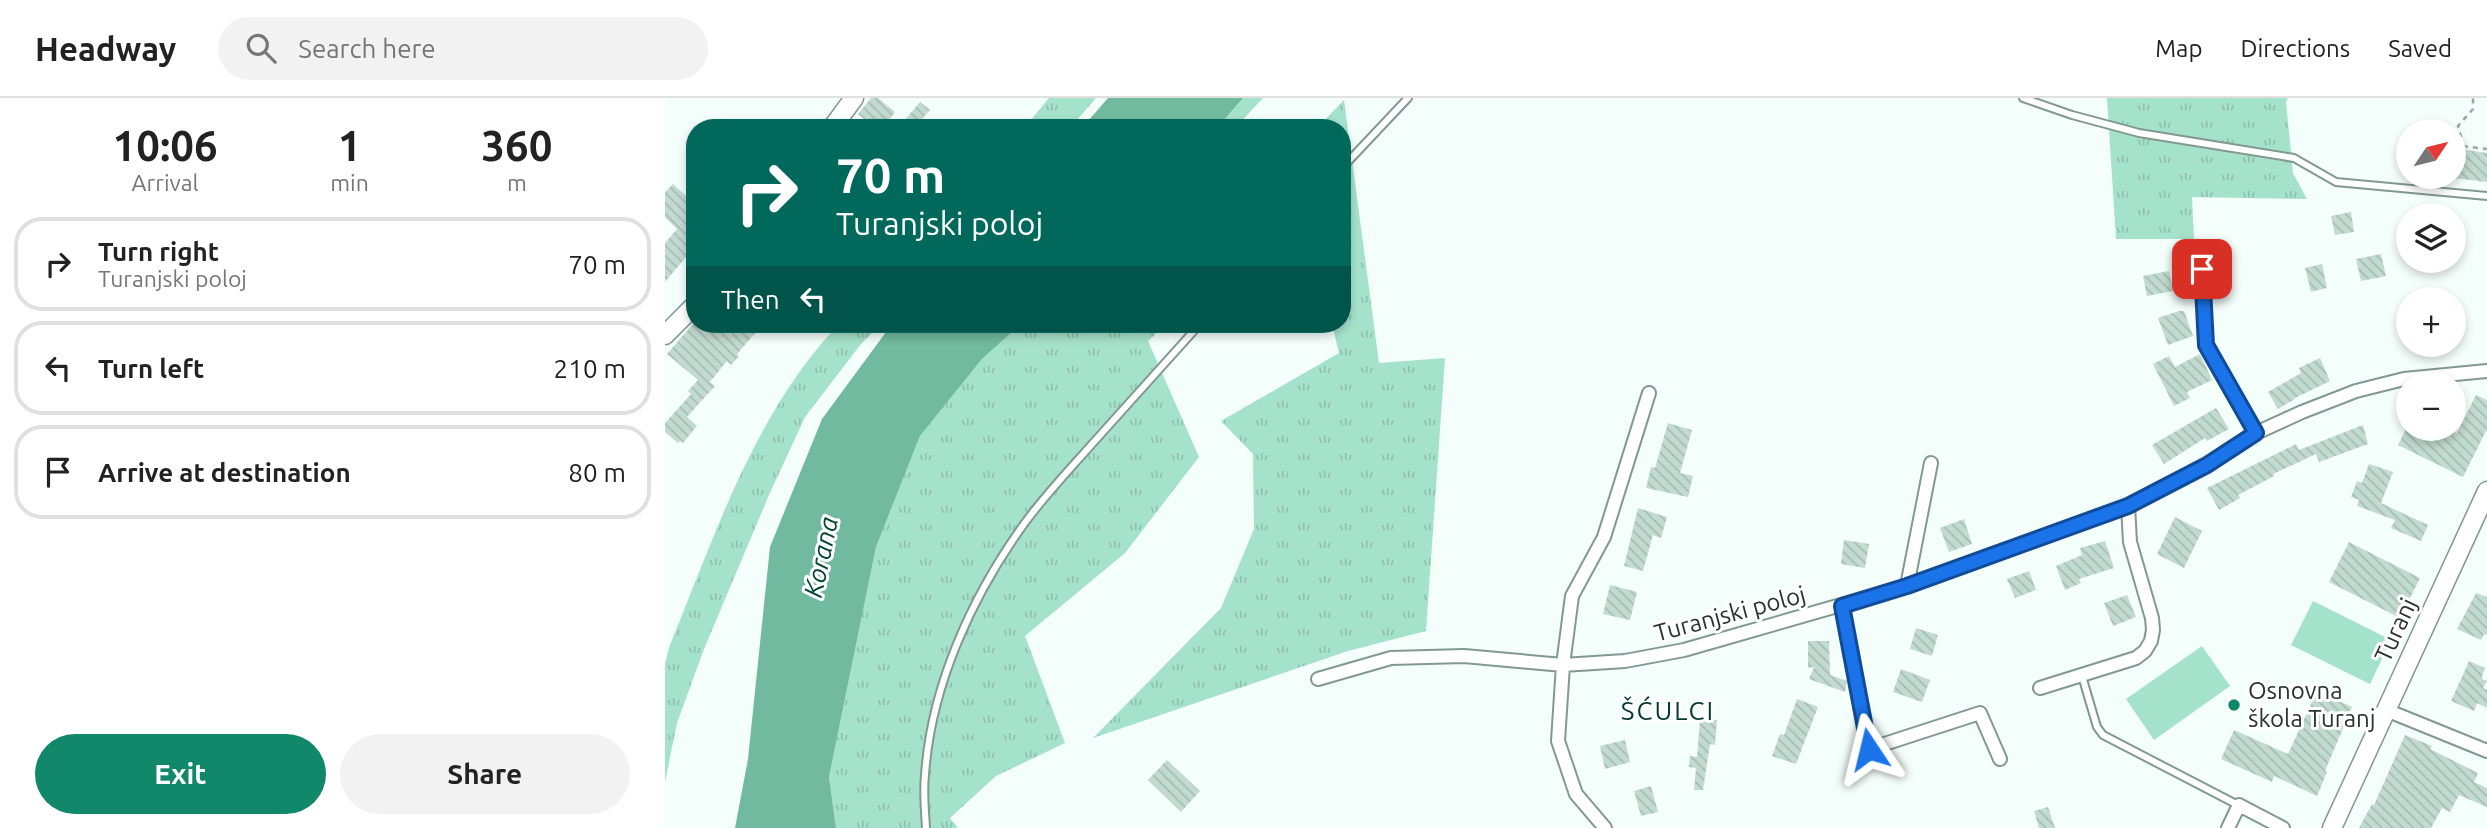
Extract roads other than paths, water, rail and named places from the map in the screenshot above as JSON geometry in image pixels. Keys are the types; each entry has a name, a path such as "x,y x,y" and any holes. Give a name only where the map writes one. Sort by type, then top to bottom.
{"main road":[{"path":"839,119 854,98"},
{"path":"665,335 686,314"},
{"name":"Turanj","path":"2332,828 2487,491"}],"street":[{"path":"2202,269 2206,345 2256,433"},
{"name":"Turanjski poloj","path":"1318,679 1391,658 1464,656 1563,665 1625,661 1684,650 1907,586 2128,506 2207,465 2256,433 2356,391 2404,379 2487,371"},
{"path":"1605,828 1576,794 1558,741 1563,665 1572,596 1604,537 1649,393"},
{"path":"1907,586 1931,463"},
{"path":"2040,688 2136,658 2145,651 2151,641 2152,618 2130,542 2128,506"},
{"path":"1842,606 1869,749 1980,713 2000,759"},
{"path":"2386,710 2487,751"},
{"path":"2228,828 2239,806 2283,828"}],"lane":[{"path":"1351,159 1408,98"},
{"path":"2023,98 2072,115 2139,133 2294,158 2336,182 2487,197"},
{"path":"926,828 925,775 936,712 961,636 992,573 1044,498 1193,333"},
{"path":"2082,676 2097,727 2103,735 2239,806"}],"water":[{"path":"1108,98 1243,98 1225,119 1090,119"},
{"name":"Korana","path":"885,333 1011,333 982,359 920,436 876,547 829,777 836,828 735,828 748,759 770,547 822,419"}],"place":[{"name":"Osnovna škola Turanj","path":"2234,705"}],"district":[{"name":"ŠĆULCI","path":"1668,711"}]}
